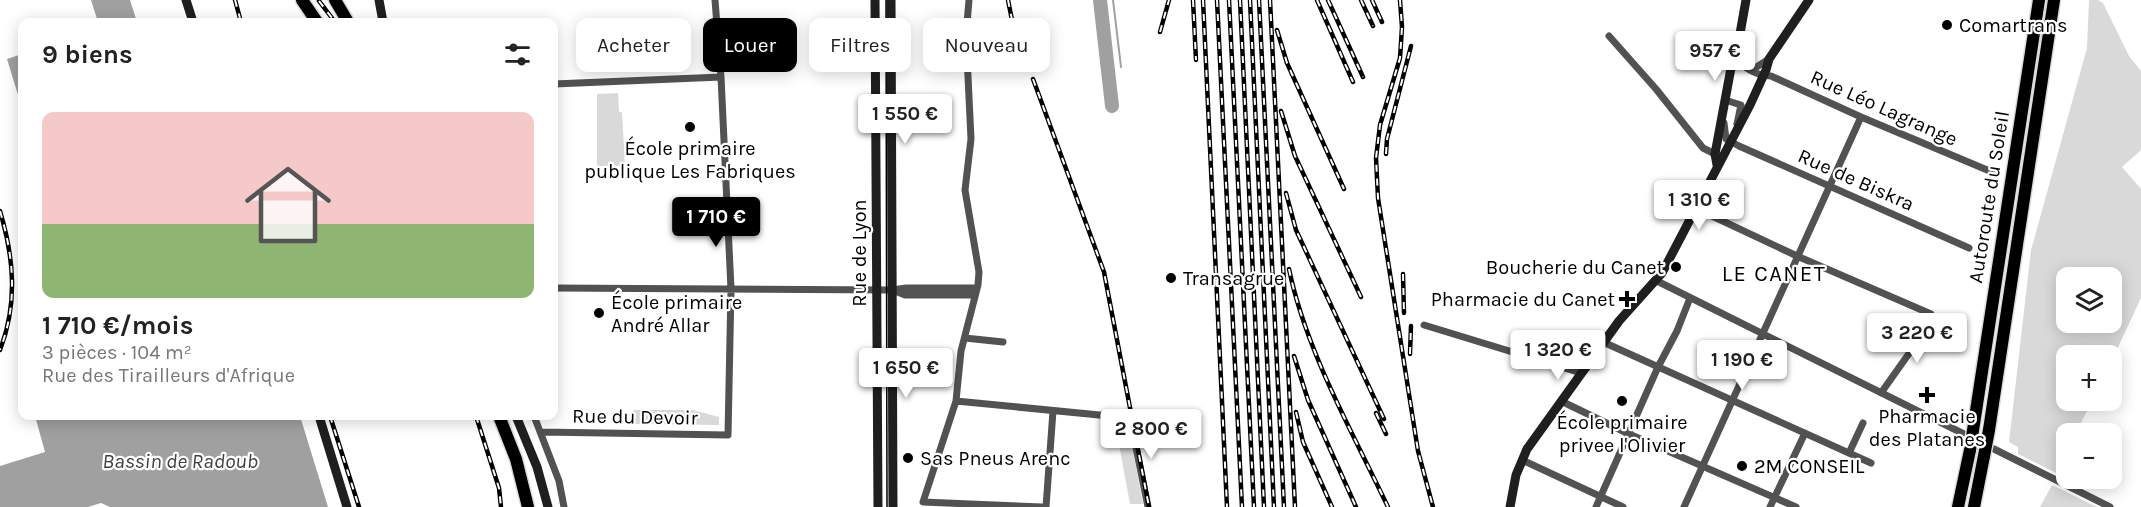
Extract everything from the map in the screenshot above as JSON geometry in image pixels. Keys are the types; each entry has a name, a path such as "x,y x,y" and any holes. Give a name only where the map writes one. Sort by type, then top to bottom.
{"highway":[{"path":"302,0 314,18"},
{"path":"312,0 323,18"},
{"path":"335,0 346,18"},
{"name":"Autoroute du Soleil","path":"1958,507 1970,450 2039,0"},
{"name":"Autoroute du Soleil","path":"1974,507 1989,452 1989,430 2054,0"},
{"path":"501,420 516,459 528,507"},
{"path":"509,420 525,461 536,507"}],"street":[{"path":"186,0 192,18"},
{"path":"379,0 382,18"},
{"path":"715,0 731,289"},
{"name":"Rue de Lyon","path":"876,0 878,507"},
{"name":"Rue de Lyon","path":"891,0 893,507"},
{"path":"969,0 966,35 971,139 965,190 979,272 965,338 956,401 923,502 1044,507 1053,411"},
{"path":"1717,165 1715,154 1746,0"},
{"path":"1510,507 1516,475 1527,449 1619,321 1662,273 1763,76 1768,59 1809,0"},
{"path":"1609,36 1656,89 1703,148 1715,154"},
{"name":"Rue Léo Lagrange","path":"1736,56 1739,62 1763,76 1771,76 1992,172"},
{"path":"1748,68 1755,68 1768,59"},
{"path":"558,84 721,78"},
{"path":"1725,100 1741,105 1732,137"},
{"path":"1723,111 1724,136 1732,137"},
{"path":"1684,507 1861,117"},
{"name":"Rue de Biskra","path":"1732,137 1829,185 1969,248"},
{"path":"1695,208 1797,256 1931,314 1932,321 1881,393"},
{"path":"1655,280 1965,434"},
{"path":"558,288 892,290 906,288 976,292"},
{"name":"Rue du Devoir","path":"541,432 729,435 731,289"},
{"path":"1596,507 1690,298"},
{"path":"1424,325 1581,373"},
{"path":"965,338 1003,342"},
{"path":"1603,342 1871,463"},
{"path":"956,401 1130,418 1148,507"},
{"path":"1561,401 1629,434 1796,507"},
{"path":"320,420 347,507"},
{"path":"518,420 537,466 548,507"},
{"path":"536,420 559,481 564,507"},
{"path":"1849,453 1863,423"},
{"path":"1770,507 1805,434"},
{"path":"1989,452 2110,507"},
{"path":"1522,460 1623,507"}],"shaded area":[{"path":"2089,0 2098,0 2103,3 2129,56 2141,71 2141,150 2122,167 2141,189 2141,298 2119,345 2056,345 2056,411 2087,411 2081,423 2056,423 2056,473 2018,454 2018,447 2009,442 2031,250 2087,48"},
{"path":"618,93 619,112 622,112 625,166 597,166 597,94"},
{"path":"633,410 693,410 719,417 719,425 633,424"},
{"path":"1115,423 1128,426 1143,504 1130,504"},
{"path":"2052,485 2056,489 2097,507 2040,507"}],"water":[{"path":"91,0 130,0 136,18 97,18"},
{"path":"18,55 18,95 7,59"},
{"name":"Bassin de Radoub","path":"36,420 301,420 328,507 110,507 101,503 88,507 0,507 0,466 45,452"}],"waterway":[{"path":"1100,0 1112,106"},
{"path":"1113,0 1121,67"}],"tram line":[{"path":"886,0 887,507"}],"railway":[{"path":"235,0 240,18"},
{"path":"1008,0 1012,18"},
{"path":"1160,32 1169,0"},
{"path":"1193,0 1196,60"},
{"path":"1203,0 1227,507"},
{"path":"1217,0 1242,507"},
{"path":"1229,0 1254,507"},
{"path":"1240,0 1264,507"},
{"path":"1250,0 1274,507"},
{"path":"1259,0 1284,507"},
{"path":"1270,0 1295,507"},
{"path":"1317,0 1353,82"},
{"path":"1328,0 1363,77"},
{"path":"1361,0 1373,26"},
{"path":"1372,0 1382,22"},
{"path":"1400,0 1402,27 1400,58 1380,125 1376,158 1378,198 1418,451 1433,507"},
{"path":"319,1 332,18"},
{"path":"1277,30 1287,63 1344,189"},
{"path":"1386,154 1387,139 1411,46"},
{"path":"1033,79 1104,272 1149,507"},
{"path":"1281,111 1295,156 1361,297"},
{"path":"1286,193 1296,230 1384,419"},
{"path":"0,211 11,263 12,280 10,315 0,350"},
{"path":"1289,269 1318,360 1388,507"},
{"path":"1403,274 1404,313"},
{"path":"1410,354 1411,326"},
{"path":"1294,356 1308,400 1356,507"},
{"path":"1296,412 1303,442 1332,507"},
{"path":"1376,413 1386,434"},
{"path":"331,420 359,507"},
{"path":"477,420 499,488 501,507"}],"place":[{"name":"Comartrans","path":"1947,25"},
{"name":"École primaire publique Les Fabriques","path":"690,127"},
{"name":"Boucherie du Canet","path":"1676,267"},
{"name":"Transagrue","path":"1171,278"},
{"name":"Pharmacie du Canet","path":"1627,299"},
{"name":"École primaire André Allar","path":"599,313"},
{"name":"Pharmacie des Platanes","path":"1927,395"},
{"name":"École primaire privee l'Olivier","path":"1622,401"},
{"name":"Sas Pneus Arenc","path":"908,458"},
{"name":"2M CONSEIL","path":"1742,466"}],"district":[{"name":"LE CANET","path":"1774,274"}]}
